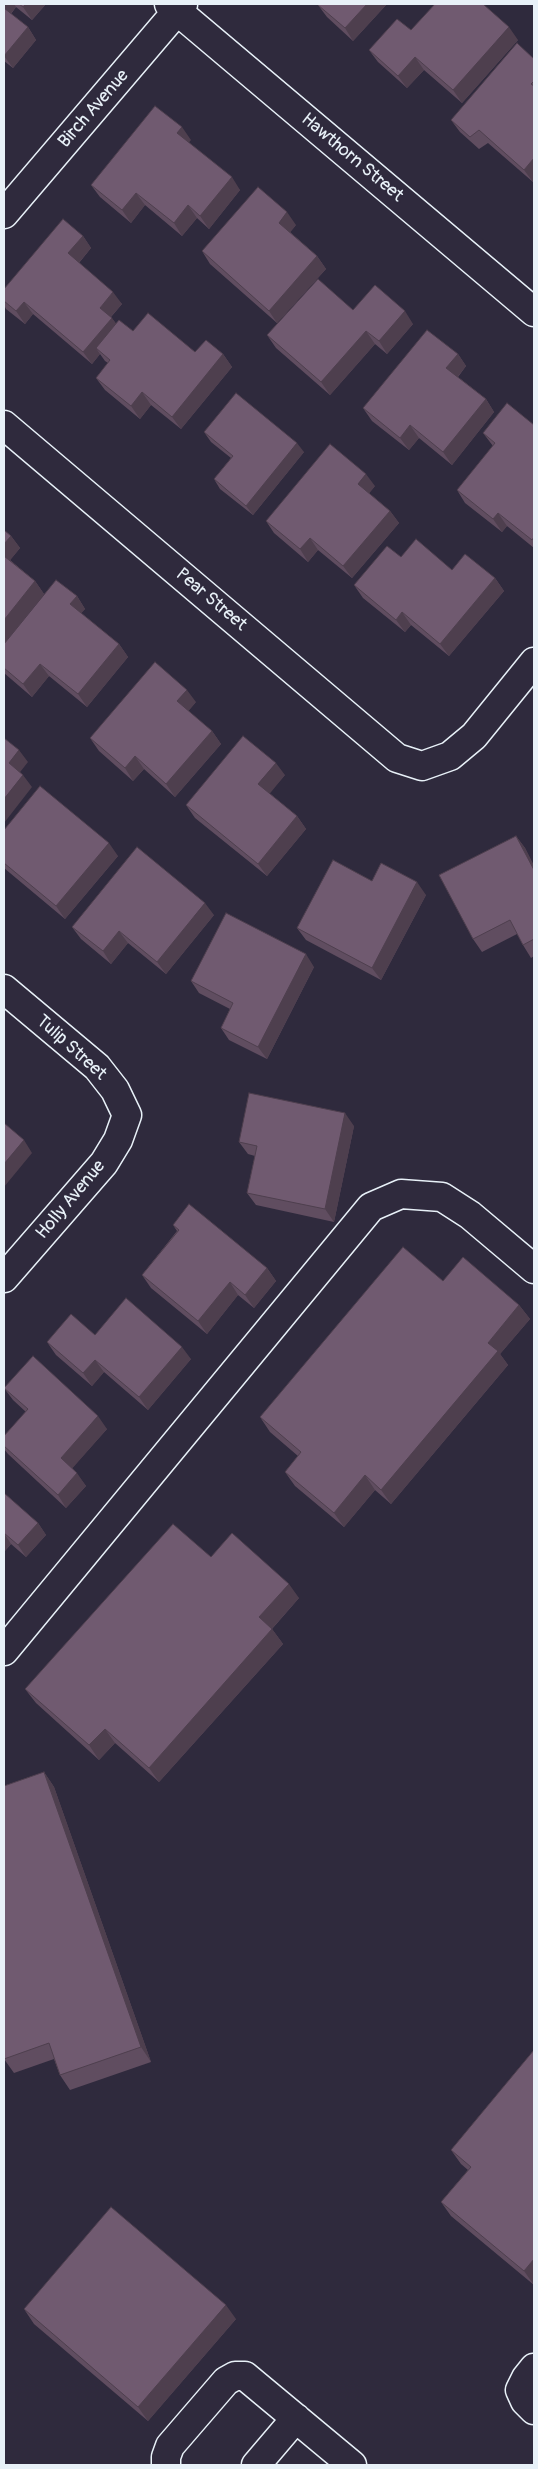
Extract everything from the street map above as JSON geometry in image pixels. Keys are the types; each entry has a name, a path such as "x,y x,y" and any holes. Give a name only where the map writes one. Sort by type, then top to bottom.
{"street":[{"name":"Birch Avenue","path":"4,214 177,6"},
{"name":"Hawthorn Street","path":"177,6 534,312"},
{"name":"Pear Street","path":"4,425 397,758 422,766 450,756 474,736 534,662"},
{"name":"Tulip Street","path":"4,989 98,1067 116,1090 127,1115"},
{"name":"Holly Avenue","path":"4,1278 104,1163 118,1140 127,1115"},
{"path":"4,1651 371,1207 401,1194 442,1197 470,1215 534,1269"},
{"path":"534,2368 520,2390 525,2401 534,2410"},
{"path":"166,2465 166,2457 170,2446 226,2381 235,2376 245,2376 352,2465"},
{"path":"256,2465 296,2418"}],"building":[{"path":"319,4 367,4 345,28"},
{"path":"435,4 483,4 509,27 453,90 415,57 398,76 369,50 397,19 411,30"},
{"path":"4,8 28,27 4,56"},
{"path":"517,43 534,59 534,81 531,84 534,86 534,158 524,170 479,130 470,137 451,120"},
{"path":"155,106 182,127 177,133 232,177 200,216 188,205 174,223 136,193 122,210 91,185"},
{"path":"258,187 287,212 279,223 317,256 269,311 202,251"},
{"path":"63,219 83,236 68,253 113,292 100,308 112,318 83,352 24,302 16,311 4,301 4,289"},
{"path":"318,279 353,310 375,285 405,311 379,341 366,331 321,382 267,335"},
{"path":"148,313 195,352 206,340 223,354 172,417 142,392 131,406 96,378 110,360 96,348 119,320 133,331"},
{"path":"427,330 458,354 446,368 486,399 443,452 410,425 400,438 363,408"},
{"path":"236,393 297,443 246,506 214,479 233,456 204,432"},
{"path":"507,403 534,425 534,537 532,540 498,513 493,519 457,490 495,443 483,433"},
{"path":"330,444 366,474 358,484 390,511 343,566 310,538 300,549 266,521"},
{"path":"4,530 11,536 4,544"},
{"path":"416,539 452,570 465,554 495,578 440,644 402,612 396,620 354,585 387,546 401,557"},
{"path":"4,556 35,581 4,620"},
{"path":"56,580 77,596 70,604 119,644 78,694 40,664 23,684 4,668 4,644"},
{"path":"155,662 187,690 177,701 212,731 166,784 135,756 125,768 90,738"},
{"path":"243,736 276,763 258,784 297,816 258,864 186,805"},
{"path":"4,738 19,750 9,763 23,775 4,799"},
{"path":"40,786 109,843 56,906 4,863 4,830"},
{"path":"516,836 534,870 534,939 523,945 510,920 473,939 439,875"},
{"path":"137,847 205,903 157,962 119,931 103,951 72,927"},
{"path":"333,860 372,881 381,863 417,882 372,968 297,928"},
{"path":"226,913 306,954 258,1047 221,1028 233,1003 191,981"},
{"path":"249,1093 345,1113 325,1209 247,1193 257,1146 239,1142"},
{"path":"4,1123 24,1140 4,1164"},
{"path":"189,1204 267,1268 245,1295 230,1282 198,1321 142,1275 179,1230 173,1225"},
{"path":"403,1247 443,1281 463,1257 519,1305 488,1343 498,1351 381,1490 365,1475 334,1513 285,1472 301,1452 260,1417"},
{"path":"126,1298 182,1347 139,1397 95,1360 83,1373 47,1342 71,1314 95,1335"},
{"path":"33,1356 98,1416 61,1458 77,1473 58,1495 4,1446 4,1436 28,1409 4,1388"},
{"path":"4,1493 38,1523 18,1545 4,1533"},
{"path":"173,1524 211,1557 232,1533 289,1584 259,1617 272,1629 149,1768 105,1729 89,1745 25,1689"},
{"path":"44,1772 141,2047 60,2075 49,2043 4,2059 4,1786"},
{"path":"534,2050 534,2259 524,2271 441,2202 471,2167 451,2150"},
{"path":"111,2207 226,2305 138,2407 24,2309"}]}
